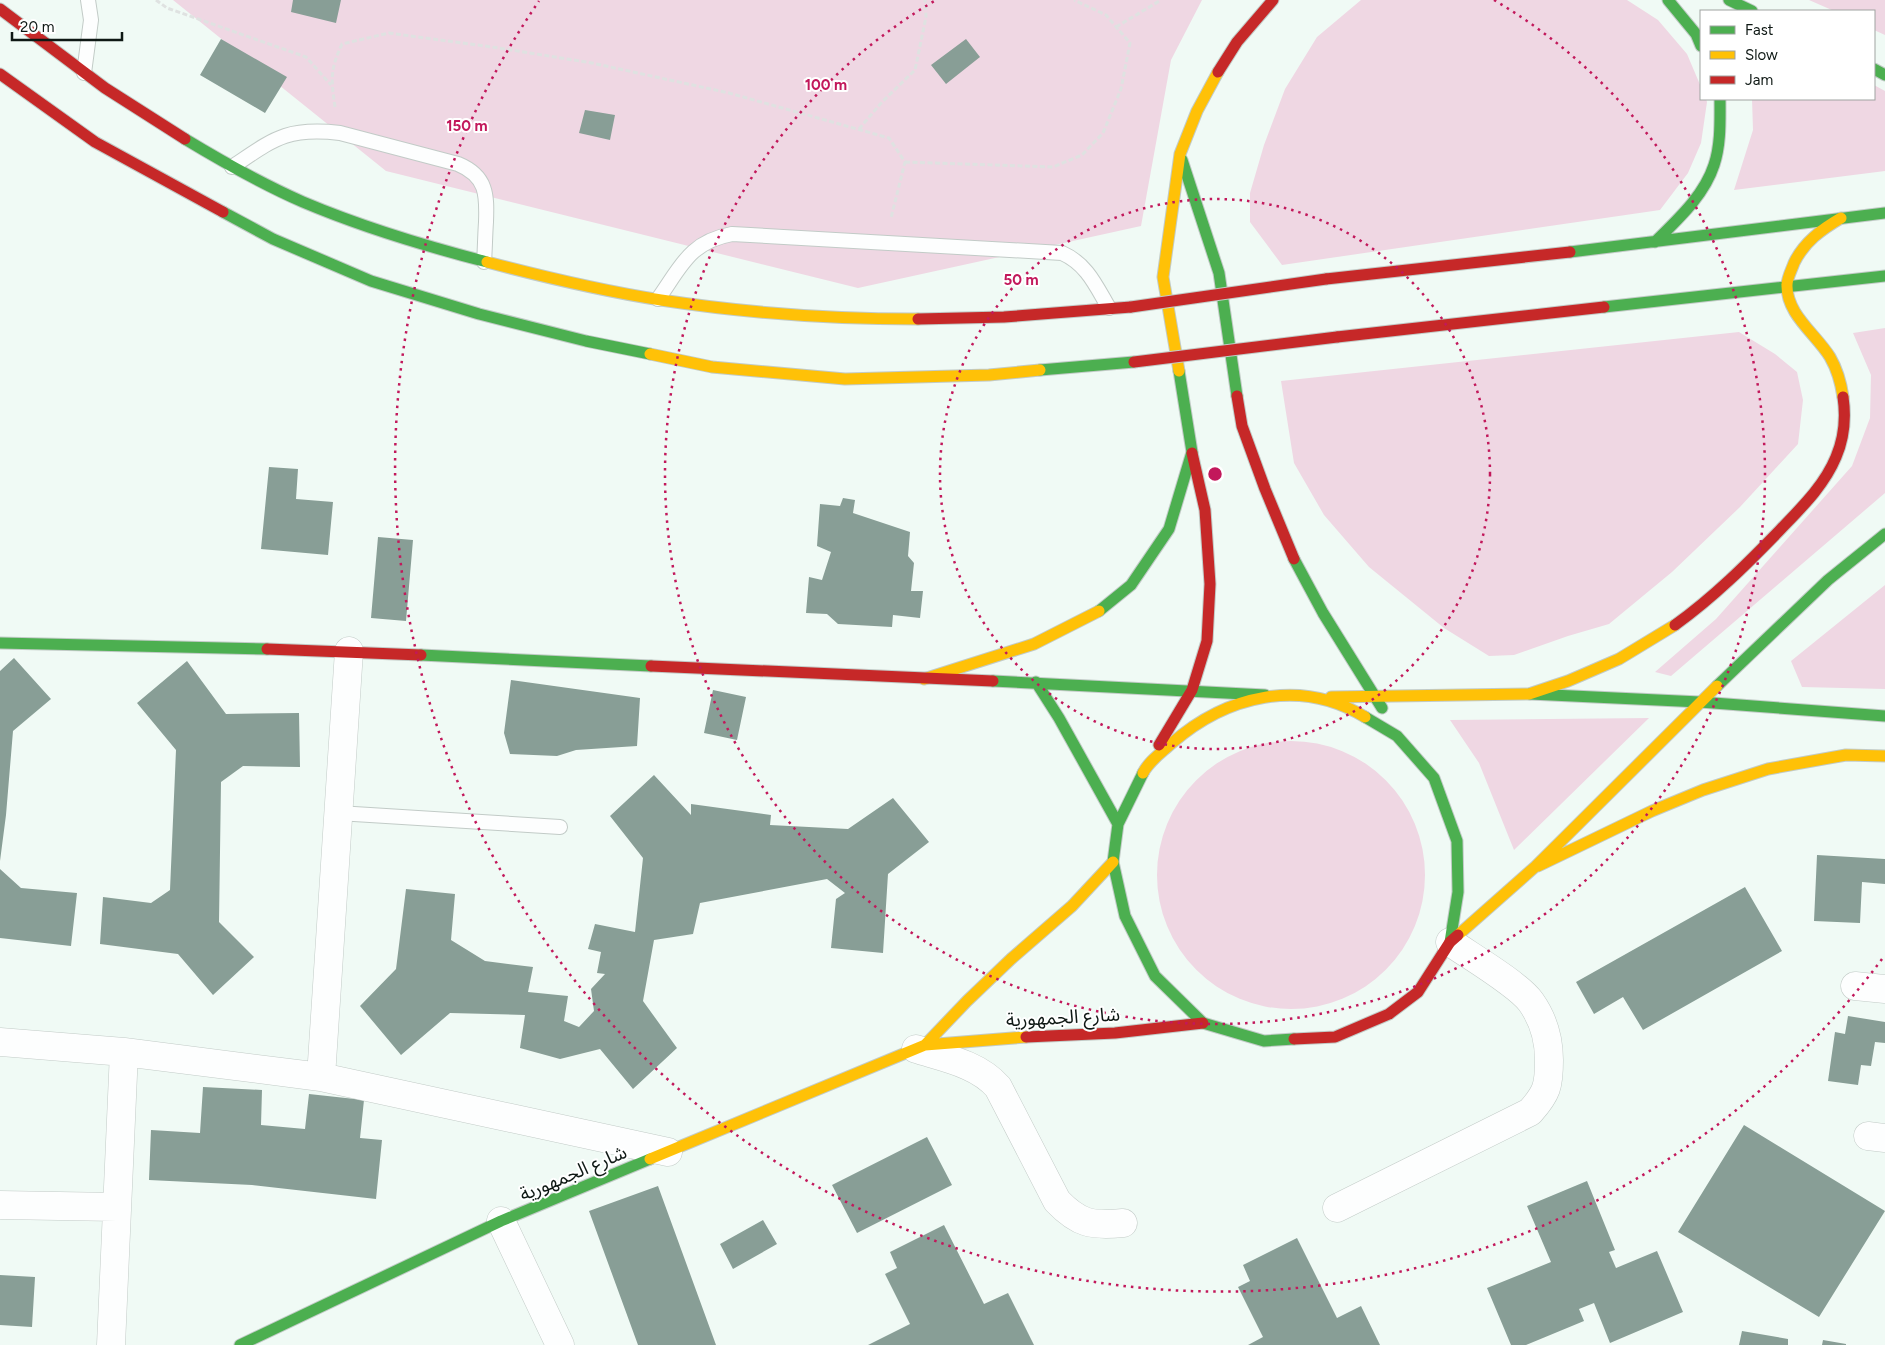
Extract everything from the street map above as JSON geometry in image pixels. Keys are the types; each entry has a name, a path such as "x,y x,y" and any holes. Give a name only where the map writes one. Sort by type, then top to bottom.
{"main road":[{"path":"1273,0 1237,42 1215,77 1197,111 1180,154 1163,277 1192,452 1205,510 1210,584 1207,640 1192,690 1147,765 1118,824 1112,862 1125,916 1154,976 1203,1024 1264,1041 1335,1037 1389,1014 1418,992 1450,942 1536,866 1700,702 1828,580 1885,534"},
{"path":"1668,0 1696,34 1700,44"},
{"path":"1729,0 1750,10"},
{"path":"0,9 46,47 176,135 232,167 307,203 398,237 484,262 658,299 756,311 868,318 986,318 1131,307 1326,279 1655,242 1885,213"},
{"path":"0,74 95,142 184,192 273,239 371,281 479,314 586,341 712,367 845,379 989,375 1134,362 1337,337 1885,276"},
{"path":"1655,242 1692,204 1713,170 1720,131 1720,100"},
{"path":"1180,154 1219,273 1242,426 1265,489 1292,554 1323,613 1405,744"},
{"path":"1527,694 1572,680 1615,661 1656,638 1695,611 1731,581 1764,548 1814,494 1829,474 1840,450 1844,425 1844,399 1837,374 1826,351 1808,332 1794,310 1786,286 1799,252 1825,227 1841,218"},
{"path":"924,679 1034,644 1095,614 1132,584 1169,529 1192,452"},
{"path":"0,643 349,651 924,679 1036,682 1317,697 1527,694 1700,702 1885,716"},
{"path":"1036,682 1060,718 1118,824"},
{"path":"1147,765 1186,731 1216,712 1241,702 1269,695"},
{"path":"1317,697 1353,709 1397,736 1434,778 1457,842 1458,892 1450,942"},
{"path":"1536,866 1652,811 1703,790 1768,768 1846,755 1885,756"},
{"name":"شارع الجمهورية","path":"921,1047 1004,965 1072,906 1112,862"},
{"name":"شارع الجمهورية","path":"240,1345 501,1221 921,1047 1036,1036 1115,1033 1203,1024"}],"street":[{"path":"321,1077 349,651"},
{"path":"1337,1208 1530,1112 1544,1097 1549,1078 1549,1048 1542,1022 1530,1000 1512,985 1450,942"},
{"path":"1855,986 1885,989"},
{"path":"0,1042 124,1052 321,1077 668,1152"},
{"path":"921,1047 989,1076 998,1087 1057,1201 1070,1215 1084,1222 1100,1226 1123,1224"},
{"path":"111,1345 124,1052"},
{"path":"0,1205 117,1207"},
{"path":"501,1221 560,1345"}],"lane":[{"path":"84,73 90,20 88,0"},
{"path":"232,167 272,140 302,131 340,133 458,164 467,168 480,180 485,192 484,262"},
{"path":"658,299 689,256 700,245 715,237 732,234 1062,254 1072,258 1088,272 1109,308"},
{"path":"338,813 560,827"}],"path":[{"path":"156,0 167,8 306,57 332,85"},
{"path":"859,129 882,102 915,70 926,18 926,0"},
{"path":"905,162 1053,167 1082,155 1103,133 1120,89 1130,43 1106,15 1074,0"},
{"path":"1116,27 1161,0"},
{"path":"340,133 332,85 333,63 342,44 389,33 592,63 729,94 889,138 905,162 885,243"}],"shaded area":[{"path":"173,0 1202,0 1171,60 1141,226 858,288 386,171"},
{"path":"1361,0 1627,0 1658,20 1687,54 1700,85 1700,100 1706,100 1707,102 1701,143 1688,173 1660,210 1282,265 1250,222 1250,193 1264,145 1285,89 1317,37"},
{"path":"1809,0 1885,0 1885,35 1875,30 1875,10 1832,10"},
{"path":"1875,86 1885,91 1885,171 1734,190 1753,130 1752,100 1875,100"},
{"path":"1885,328 1885,493 1671,676 1655,672 1716,619 1852,466 1870,418 1871,375 1853,333"},
{"path":"1739,332 1775,354 1797,372 1803,400 1798,444 1740,507 1672,572 1609,624 1514,655 1489,656 1444,628 1369,567 1324,515 1294,463 1281,381"},
{"path":"1885,585 1885,689 1802,687 1791,661"},
{"path":"1649,718 1514,850 1479,763 1450,720"},
{"path":"1304,741 1342,751 1366,763 1386,780 1403,800 1415,824 1423,849 1425,875 1423,901 1415,926 1403,950 1386,970 1366,987 1342,999 1317,1007 1278,1009 1240,999 1216,987 1187,960 1179,950 1167,926 1159,901 1157,862 1167,824 1179,800 1206,771 1216,763 1240,751 1265,743"}],"building":[{"path":"293,0 341,0 336,23 291,12"},
{"path":"221,39 287,77 265,113 200,75"},
{"path":"966,39 980,57 946,84 931,65"},
{"path":"585,110 615,115 610,140 579,133"},
{"path":"269,467 298,469 296,499 333,502 328,555 261,549"},
{"path":"843,498 855,500 853,513 910,532 908,556 914,563 911,591 923,591 920,618 893,615 892,627 838,624 827,614 806,613 809,577 822,580 831,552 817,546 820,504 840,506"},
{"path":"378,537 413,540 406,621 371,618"},
{"path":"14,658 51,699 13,731 0,861 0,671"},
{"path":"187,661 226,714 299,713 300,767 243,766 221,782 219,922 254,957 213,995 178,954 100,944 103,897 151,903 170,890 176,750 137,703"},
{"path":"511,680 640,698 637,746 576,750 557,756 510,754 504,733"},
{"path":"713,690 746,697 737,740 704,733"},
{"path":"654,775 691,815 691,804 771,815 770,825 848,829 893,798 929,842 888,874 883,953 831,948 836,899 845,893 827,879 700,903 693,934 654,940 643,1001 677,1048 633,1089 600,1049 560,1059 520,1048 525,1015 450,1013 401,1055 360,1006 396,969 406,889 455,894 451,940 485,961 533,967 528,992 568,996 564,1021 579,1027 594,1011 591,989 605,974 597,973 601,952 588,949 595,924 635,932 643,858 610,816"},
{"path":"1817,855 1885,859 1885,884 1862,882 1860,923 1814,921"},
{"path":"0,869 21,888 77,893 71,946 0,938"},
{"path":"1745,887 1782,951 1643,1030 1623,997 1594,1014 1576,982"},
{"path":"1848,1016 1885,1022 1885,1043 1875,1042 1871,1066 1861,1065 1858,1085 1828,1081 1835,1032 1845,1034"},
{"path":"203,1087 262,1090 261,1125 305,1129 309,1094 364,1100 360,1138 382,1140 376,1199 252,1185 149,1180 151,1130 200,1133"},
{"path":"1744,1125 1885,1211 1819,1317 1678,1232"},
{"path":"927,1137 952,1185 857,1233 832,1185"},
{"path":"1587,1181 1615,1250 1609,1252 1616,1268 1657,1251 1683,1312 1610,1343 1594,1303 1579,1309 1584,1321 1526,1345 1511,1345 1487,1288 1551,1262 1527,1206"},
{"path":"658,1186 716,1345 638,1345 589,1211"},
{"path":"763,1220 777,1244 733,1269 720,1244"},
{"path":"944,1225 984,1304 1008,1293 1034,1345 868,1345 910,1324 885,1274 897,1268 890,1252"},
{"path":"1297,1238 1337,1318 1361,1306 1380,1345 1248,1345 1263,1337 1238,1287 1250,1281 1243,1265"},
{"path":"0,1275 35,1277 32,1327 0,1325"},
{"path":"1742,1331 1788,1339 1788,1345 1739,1345"},
{"path":"1823,1340 1846,1344 1846,1345 1822,1345"}],"traffic: fast":[{"path":"1668,0 1696,34 1700,44"},
{"path":"1729,0 1750,10"},
{"path":"1875,70 1885,75"},
{"path":"1655,242 1689,207 1704,187 1714,165 1718,149 1720,100"},
{"path":"185,139 258,180 325,211 394,235 487,262"},
{"path":"1182,160 1219,273 1237,396"},
{"path":"223,212 273,239 371,281 479,314 586,341 650,354"},
{"path":"1570,252 1885,213"},
{"path":"1604,307 1885,276"},
{"path":"1040,370 1134,362"},
{"path":"1099,611 1131,585 1169,529 1192,452 1179,371"},
{"path":"1717,686 1828,580 1885,534"},
{"path":"1294,559 1323,613 1382,708"},
{"path":"0,643 267,649"},
{"path":"421,655 651,666"},
{"path":"993,681 1265,695"},
{"path":"1036,682 1059,718 1118,824"},
{"path":"1530,694 1700,702 1885,716"},
{"path":"1365,717 1397,736 1434,778 1457,841 1458,892 1450,942"},
{"path":"1143,773 1118,824 1113,862 1125,916 1155,976 1203,1023 1264,1041 1294,1039"},
{"path":"240,1345 501,1221 650,1159"}],"traffic: slow":[{"path":"1179,371 1163,277 1180,154 1197,111 1218,72"},
{"path":"1841,218 1808,242 1794,263 1787,285 1791,305 1796,314 1830,357 1838,376 1843,397"},
{"path":"487,262 595,288 693,305 789,314 918,319"},
{"path":"650,354 712,367 845,379 989,375 1040,370"},
{"path":"924,679 1034,644 1099,611"},
{"path":"1331,697 1529,694 1568,681 1619,659 1675,625"},
{"path":"1458,935 1536,866 1717,686"},
{"path":"1143,773 1156,757 1193,727 1216,713 1264,697 1290,695 1315,698 1340,705 1365,717"},
{"path":"1538,866 1652,811 1703,790 1768,769 1846,755 1885,756"},
{"path":"925,1045 1011,959 1072,906 1113,862"},
{"path":"650,1159 925,1045 1026,1037"}],"traffic: jam":[{"path":"1218,72 1237,42 1273,0"},
{"path":"0,9 105,88 185,139"},
{"path":"0,74 95,142 223,212"},
{"path":"1326,279 1570,252"},
{"path":"1131,307 1326,279"},
{"path":"918,319 1004,317 1131,307"},
{"path":"1337,337 1604,307"},
{"path":"1134,362 1337,337"},
{"path":"1237,396 1242,426 1265,489 1294,559"},
{"path":"1675,625 1717,592 1743,568 1819,487 1831,468 1843,435 1843,397"},
{"path":"1159,745 1192,690 1207,641 1210,584 1205,510 1192,453"},
{"path":"267,649 421,655"},
{"path":"651,666 993,681"},
{"path":"1294,1039 1335,1037 1389,1014 1418,992 1450,942 1458,935"},
{"path":"1026,1037 1115,1033 1203,1023"}]}
